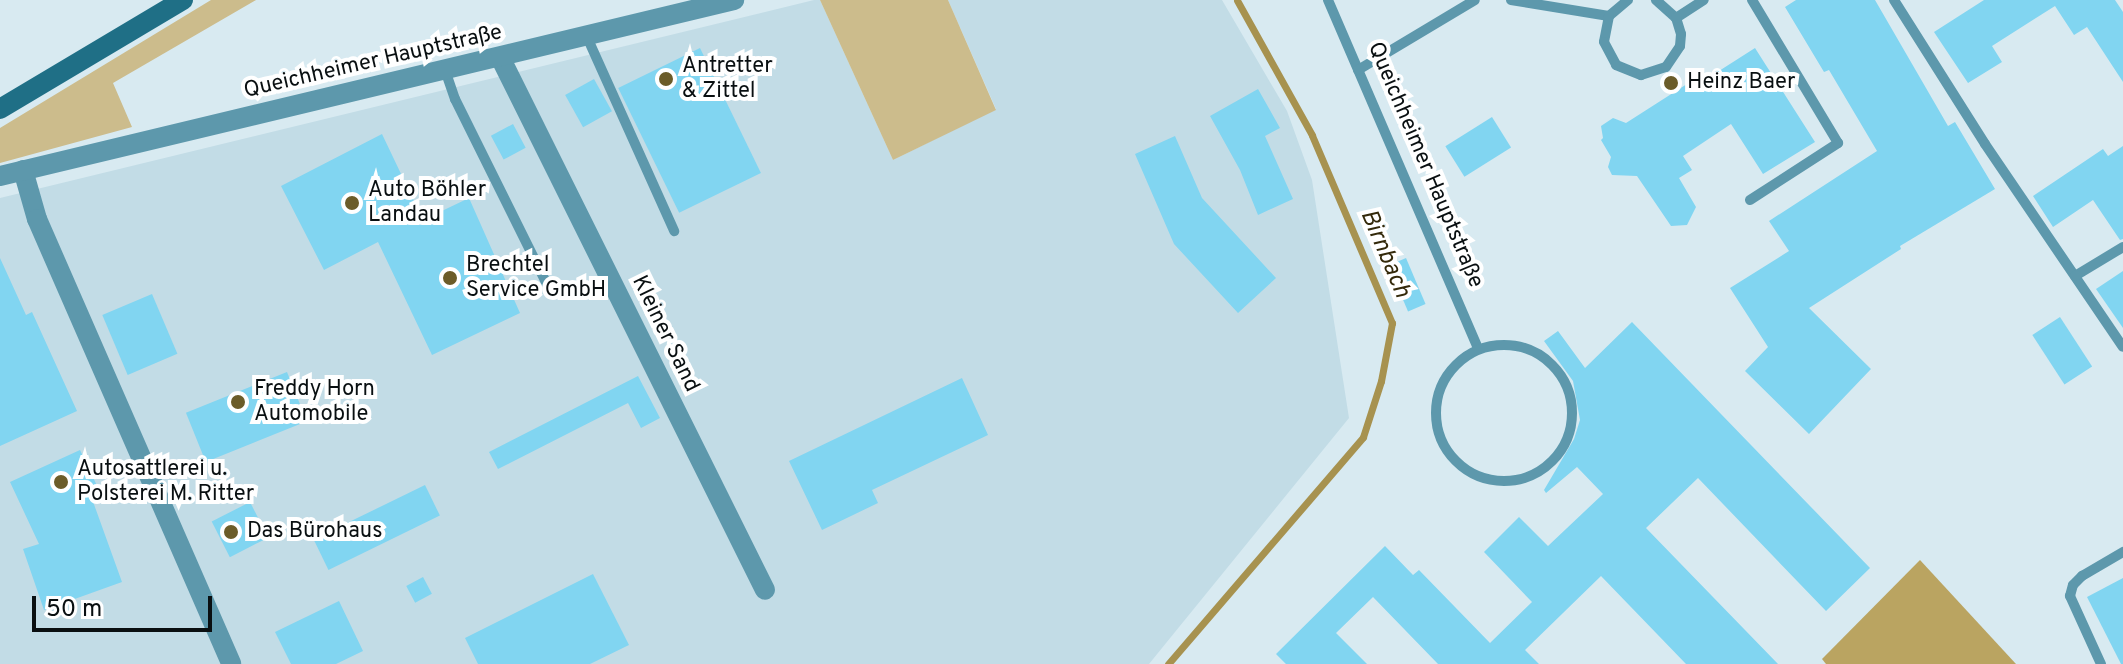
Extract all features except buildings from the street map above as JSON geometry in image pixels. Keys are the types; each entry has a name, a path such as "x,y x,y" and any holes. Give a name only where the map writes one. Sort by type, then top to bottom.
{"main road":[{"path":"0,109 183,0"}],"street":[{"name":"Queichheimer Hauptstraße","path":"0,176 734,0"},
{"name":"Kleiner Sand","path":"500,57 765,590"},
{"path":"23,170 37,219 231,664"}],"lane":[{"name":"Queichheimer Hauptstraße","path":"1328,0 1478,349"},
{"path":"1358,70 1475,0"},
{"path":"1511,0 1609,16"},
{"path":"1628,0 1609,16 1604,42 1608,55 1616,65 1641,75 1666,67 1675,58 1681,34 1676,18 1656,0"},
{"path":"1676,18 1704,0"},
{"path":"1750,200 1838,143 1752,0"},
{"path":"1894,0 1985,144 2123,347"},
{"path":"587,37 674,231"},
{"path":"445,70 455,99 550,290"},
{"path":"2075,276 2123,247"},
{"path":"1499,344 1541,354 1557,368 1568,387 1573,408 1571,430 1552,461 1537,473 1502,481 1478,476 1457,463 1442,443 1435,419 1437,397 1445,377 1460,360 1478,349 1499,344"},
{"path":"2101,664 2070,596 2073,585 2082,576 2123,552"}],"shaded area":[{"path":"211,0 256,0 113,83 132,127 0,163 0,128"},
{"path":"820,0 893,160 996,109 948,0 1222,0 1287,111 1312,180 1349,418 1149,664 0,664 0,198"},
{"path":"820,0 948,0 996,110 893,160"},
{"path":"1920,560 2016,664 1826,664 1822,659"}],"waterway":[{"name":"Birnbach","path":"1168,664 1363,437 1381,381 1392,323 1312,135 1237,0"}],"place":[{"name":"Antretter & Zittel","path":"666,79"},
{"name":"Heinz Baer","path":"1671,83"},
{"name":"Auto Böhler Landau","path":"352,203"},
{"name":"Brechtel Service GmbH","path":"450,278"},
{"name":"Freddy Horn Automobile","path":"238,402"},
{"name":"Autosattlerei u. Polsterei M. Ritter","path":"61,482"},
{"name":"Das Bürohaus","path":"231,532"}]}
